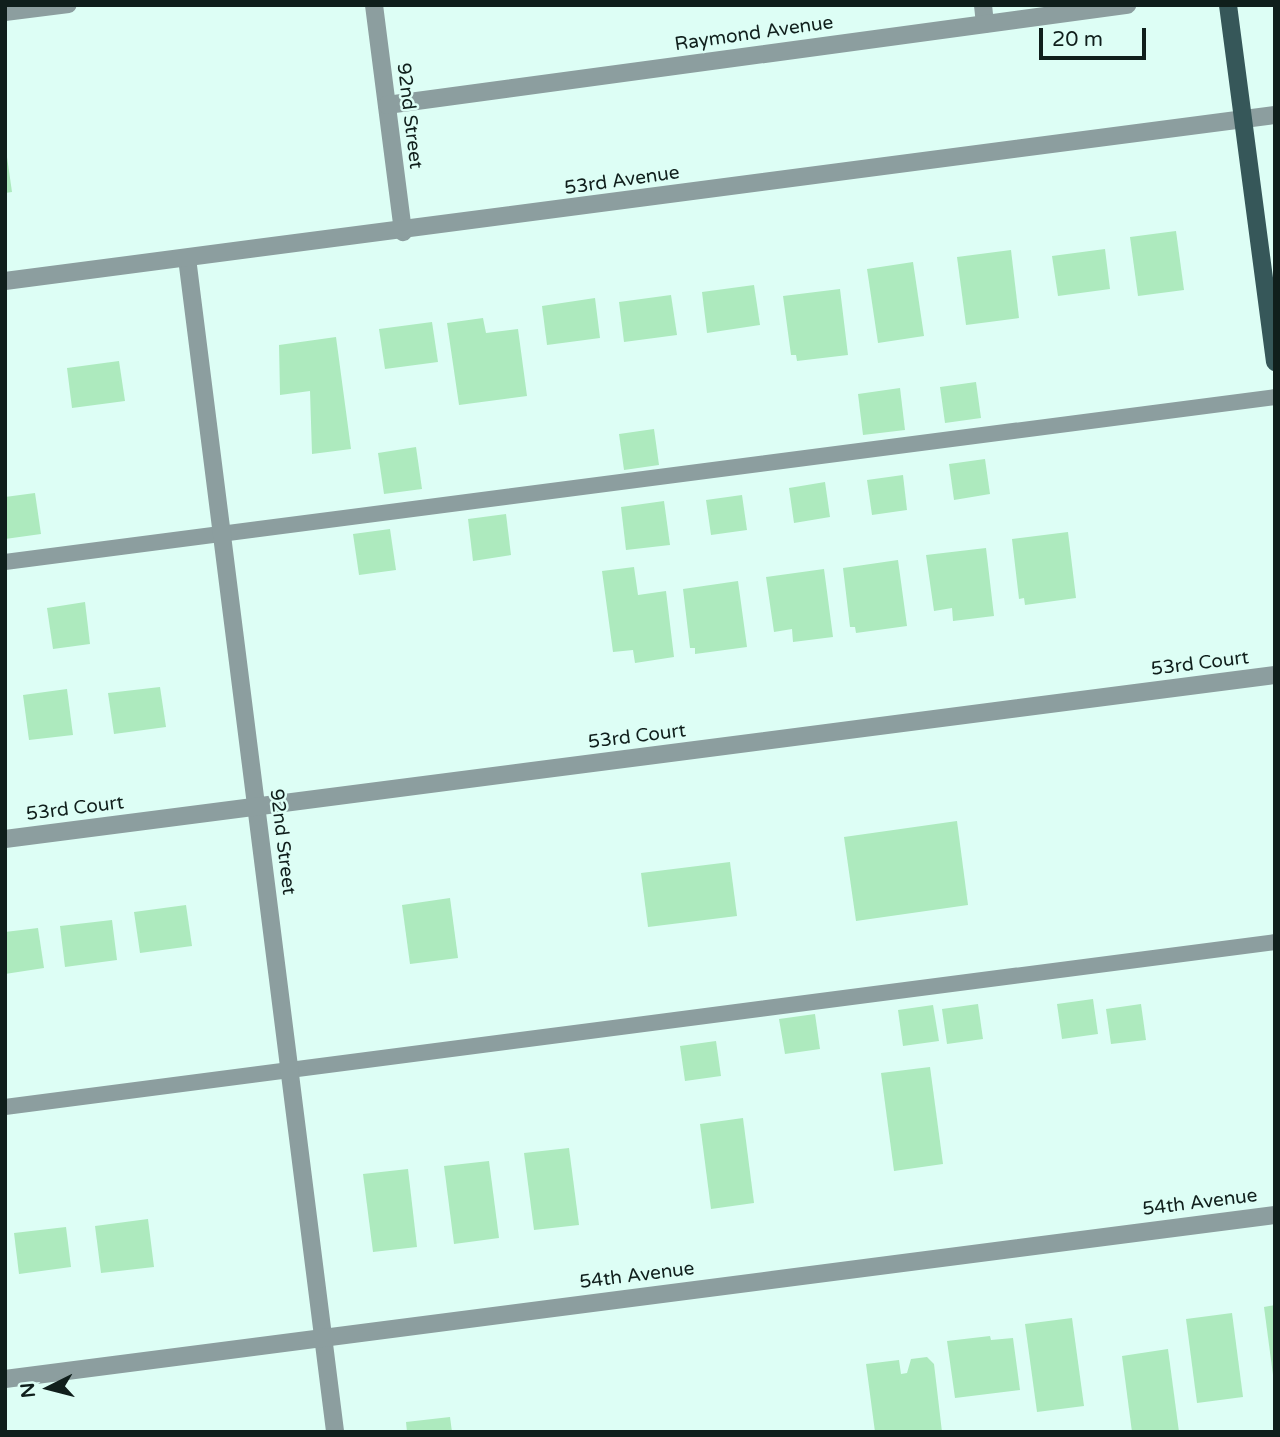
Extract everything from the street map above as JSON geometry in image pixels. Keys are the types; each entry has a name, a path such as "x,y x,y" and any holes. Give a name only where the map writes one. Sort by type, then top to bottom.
{"main road":[{"path":"1228,5 1275,362"}],"street":[{"name":"92nd Street","path":"374,5 403,232"},
{"path":"983,5 985,24"},
{"name":"Raymond Avenue","path":"387,105 1127,5"},
{"name":"53rd Avenue","path":"5,281 403,232 1275,115"},
{"name":"92nd Street","path":"187,258 335,1432"},
{"name":"53rd Court","path":"5,839 1275,676"},
{"name":"54th Avenue","path":"5,1380 1275,1215"}],"lane":[{"path":"5,13 68,5"},
{"path":"5,562 1275,397"},
{"path":"5,1107 1275,942"}],"building":[{"path":"7,157 12,192 5,193 5,158"},
{"path":"1176,231 1184,290 1138,296 1130,237"},
{"path":"1105,249 1110,289 1058,296 1052,256"},
{"path":"1011,250 1019,318 966,325 957,257"},
{"path":"913,262 924,336 878,343 867,269"},
{"path":"754,285 760,325 707,333 702,292"},
{"path":"840,289 848,355 797,361 796,355 791,355 783,296"},
{"path":"671,295 677,335 624,342 619,302"},
{"path":"595,298 600,338 547,345 542,306"},
{"path":"483,318 486,333 518,329 527,396 459,405 447,323"},
{"path":"432,322 438,362 385,369 379,329"},
{"path":"336,337 351,449 312,454 310,391 280,395 279,345"},
{"path":"119,361 125,401 72,408 67,368"},
{"path":"976,382 981,418 945,423 940,387"},
{"path":"900,388 905,430 863,435 858,394"},
{"path":"654,429 659,465 624,470 619,434"},
{"path":"416,447 422,489 384,494 378,453"},
{"path":"985,459 990,494 954,500 949,464"},
{"path":"903,475 907,510 872,515 867,480"},
{"path":"825,482 830,517 794,523 789,488"},
{"path":"35,493 41,534 5,539 5,497"},
{"path":"742,495 747,530 711,535 706,500"},
{"path":"664,501 670,545 626,550 621,507"},
{"path":"506,514 511,555 473,561 468,519"},
{"path":"390,529 396,570 359,575 353,534"},
{"path":"1068,532 1076,598 1025,605 1024,598 1019,599 1012,539"},
{"path":"986,548 994,616 953,621 952,608 934,611 926,555"},
{"path":"898,560 907,626 856,633 855,627 850,627 843,568"},
{"path":"634,567 638,595 666,591 674,657 635,663 633,650 613,652 602,571"},
{"path":"824,569 833,637 793,642 792,629 774,632 766,577"},
{"path":"738,581 747,647 695,654 695,648 690,648 683,589"},
{"path":"85,602 90,644 53,649 47,608"},
{"path":"160,687 166,727 114,734 108,693"},
{"path":"67,689 73,735 29,740 23,695"},
{"path":"957,821 968,905 856,921 844,837"},
{"path":"730,862 737,916 648,927 641,873"},
{"path":"450,898 458,958 410,964 402,905"},
{"path":"186,905 192,946 140,953 134,912"},
{"path":"112,920 117,960 65,967 60,926"},
{"path":"38,928 44,968 5,974 5,932"},
{"path":"1093,999 1098,1034 1062,1039 1057,1004"},
{"path":"978,1004 983,1039 947,1044 942,1009"},
{"path":"1141,1004 1146,1040 1111,1044 1106,1009"},
{"path":"933,1005 939,1041 903,1046 898,1010"},
{"path":"815,1014 820,1049 785,1054 779,1019"},
{"path":"716,1041 721,1076 685,1081 680,1046"},
{"path":"930,1067 943,1164 894,1171 881,1073"},
{"path":"743,1118 754,1203 711,1209 700,1124"},
{"path":"569,1148 579,1225 534,1230 524,1153"},
{"path":"489,1161 499,1238 454,1244 444,1166"},
{"path":"408,1169 417,1247 373,1252 363,1174"},
{"path":"148,1219 154,1267 101,1273 95,1226"},
{"path":"66,1227 71,1267 19,1274 14,1233"},
{"path":"1275,1305 1275,1375 1273,1375 1264,1307"},
{"path":"1232,1313 1243,1397 1197,1403 1186,1319"},
{"path":"1072,1318 1084,1406 1037,1412 1025,1324"},
{"path":"990,1336 991,1340 1013,1338 1020,1390 955,1398 947,1341"},
{"path":"1168,1349 1179,1432 1132,1432 1122,1356"},
{"path":"927,1357 934,1364 942,1432 875,1432 866,1364 899,1360 901,1374 907,1373 911,1359"},
{"path":"450,1417 452,1432 407,1432 406,1422"}]}
